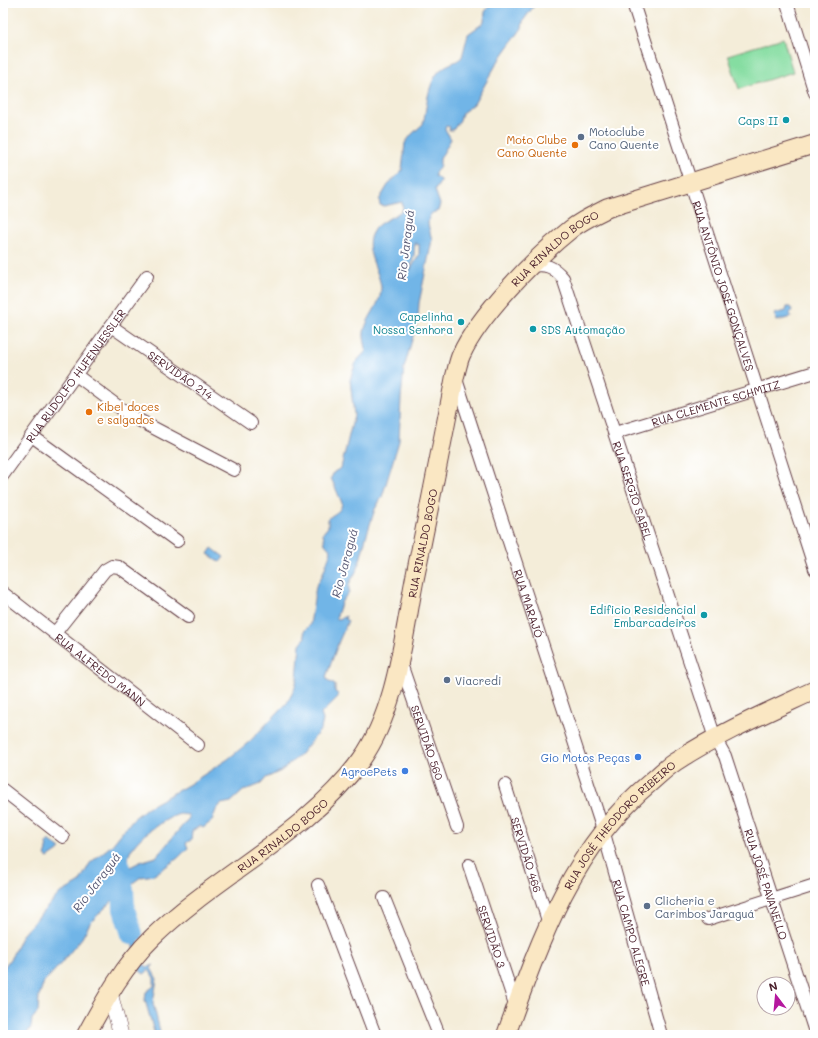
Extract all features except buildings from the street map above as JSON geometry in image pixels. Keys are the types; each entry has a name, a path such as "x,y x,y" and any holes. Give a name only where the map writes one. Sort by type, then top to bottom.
{"main road":[{"name":"RUA RINALDO BOGO","path":"86,1035 128,964 153,937 188,907 320,805 344,780 361,759 375,736 386,712 399,659 455,376 461,356 469,340 492,308 531,266 571,229 608,208 815,144"},
{"name":"RUA JOSÉ THEODORO RIBEIRO","path":"506,1035 549,924 567,886 585,854 603,830 635,795 674,762 716,738 815,690"}],"street":[{"name":"RUA ANTÔNIO JOSÉ GONÇALVES","path":"633,3 756,390 815,569"},
{"path":"787,3 815,93"},
{"name":"RUA SERGIO SABEL","path":"531,266 545,264 555,268 563,278 716,738"},
{"name":"RUA RUDOLFO HUFENUESSLER","path":"3,475 147,276"},
{"name":"SERVIDÃO 214","path":"111,326 251,423"},
{"name":"RUA CLEMENTE SCHMITZ","path":"615,433 815,372"},
{"path":"76,375 132,416 234,470"},
{"name":"RUA MARAJÓ","path":"455,376 603,830"},
{"path":"32,436 177,541"},
{"path":"56,633 105,570 112,566 119,567 188,618"},
{"name":"RUA ALFREDO MANN","path":"3,593 198,745"},
{"name":"SERVIDÃO 560","path":"399,659 457,827"},
{"name":"RUA JOSÉ PAVANELLO","path":"716,738 725,756 815,1032"},
{"name":"SERVIDÃO 466","path":"505,785 549,924"},
{"path":"3,790 63,837"},
{"name":"RUA CAMPO ALEGRE","path":"603,830 661,1035"},
{"name":"SERVIDÃO 3","path":"469,864 516,1007"},
{"path":"318,885 375,1035"},
{"path":"708,919 815,885"},
{"path":"384,898 439,1035"},
{"path":"110,993 121,1035"}],"green space":[{"path":"783,38 793,72 739,89 728,55"}],"water":[{"name":"Rio Jaraguá","path":"491,3 536,3 523,21 522,28 497,63 474,104 462,113 460,120 453,130 449,130 450,127 446,126 445,129 451,139 440,159 440,167 435,172 435,176 441,181 435,190 440,204 438,211 432,213 429,217 428,224 432,240 419,303 418,319 404,368 399,441 382,497 375,509 358,568 349,584 349,592 342,601 336,618 339,619 346,616 345,619 348,621 326,677 328,681 335,685 335,692 338,694 338,697 321,714 323,720 321,729 300,755 281,771 266,778 261,784 243,791 231,802 221,804 216,810 212,821 203,828 200,826 192,831 191,840 186,843 188,848 178,858 154,875 141,877 123,890 90,923 82,938 44,982 39,996 38,1012 32,1019 31,1027 26,1035 3,1035 3,969 12,956 22,935 59,894 79,883 90,863 112,845 133,819 148,807 188,785 228,759 249,742 287,703 294,690 297,679 300,644 305,638 304,631 310,625 316,586 322,576 331,551 325,544 323,533 328,527 328,519 340,509 342,503 331,478 334,472 341,468 354,415 350,380 356,362 366,351 364,332 381,293 380,280 370,253 370,239 372,233 378,225 403,209 402,202 384,206 380,205 379,200 388,185 402,170 405,143 423,124 428,94 434,79 443,68 462,57 468,34 482,24 484,21 485,12","holes":["415,242 416,245 419,244 419,255 409,272 414,256","180,814 188,815 189,818 156,857 130,867 128,859 130,851 136,843 144,835 164,821"]},
{"path":"787,307 790,307 792,310 790,313 791,317 777,321 774,314 786,311"},
{"path":"212,548 224,557 220,562 208,554"},
{"path":"49,840 61,849 48,858 45,856 47,850 46,844"},
{"path":"135,931 144,965 148,967 154,965 151,968 157,979 153,1003 161,1035 155,1035 145,1000 146,992 154,986 154,978 149,970 144,974 140,971 131,935"}],"waterway":[{"name":"Rio Jaraguá","path":"118,861 123,890 124,909 132,934"}],"place":[{"name":"Caps II","path":"786,120"},
{"name":"Motoclube Cano Quente","path":"581,137"},
{"name":"Moto Clube Cano Quente","path":"575,145"},
{"name":"Capelinha Nossa Senhora","path":"461,322"},
{"name":"SDS Automação","path":"533,329"},
{"name":"Kibel doces e salgados","path":"89,412"},
{"name":"Edificio Residencial Embarcadeiros","path":"704,615"},
{"name":"Viacredi","path":"447,680"},
{"name":"Gio Motos Peças","path":"638,757"},
{"name":"AgroePets","path":"405,771"},
{"name":"Clicheria e Carimbos Jaraguá","path":"647,906"}]}
